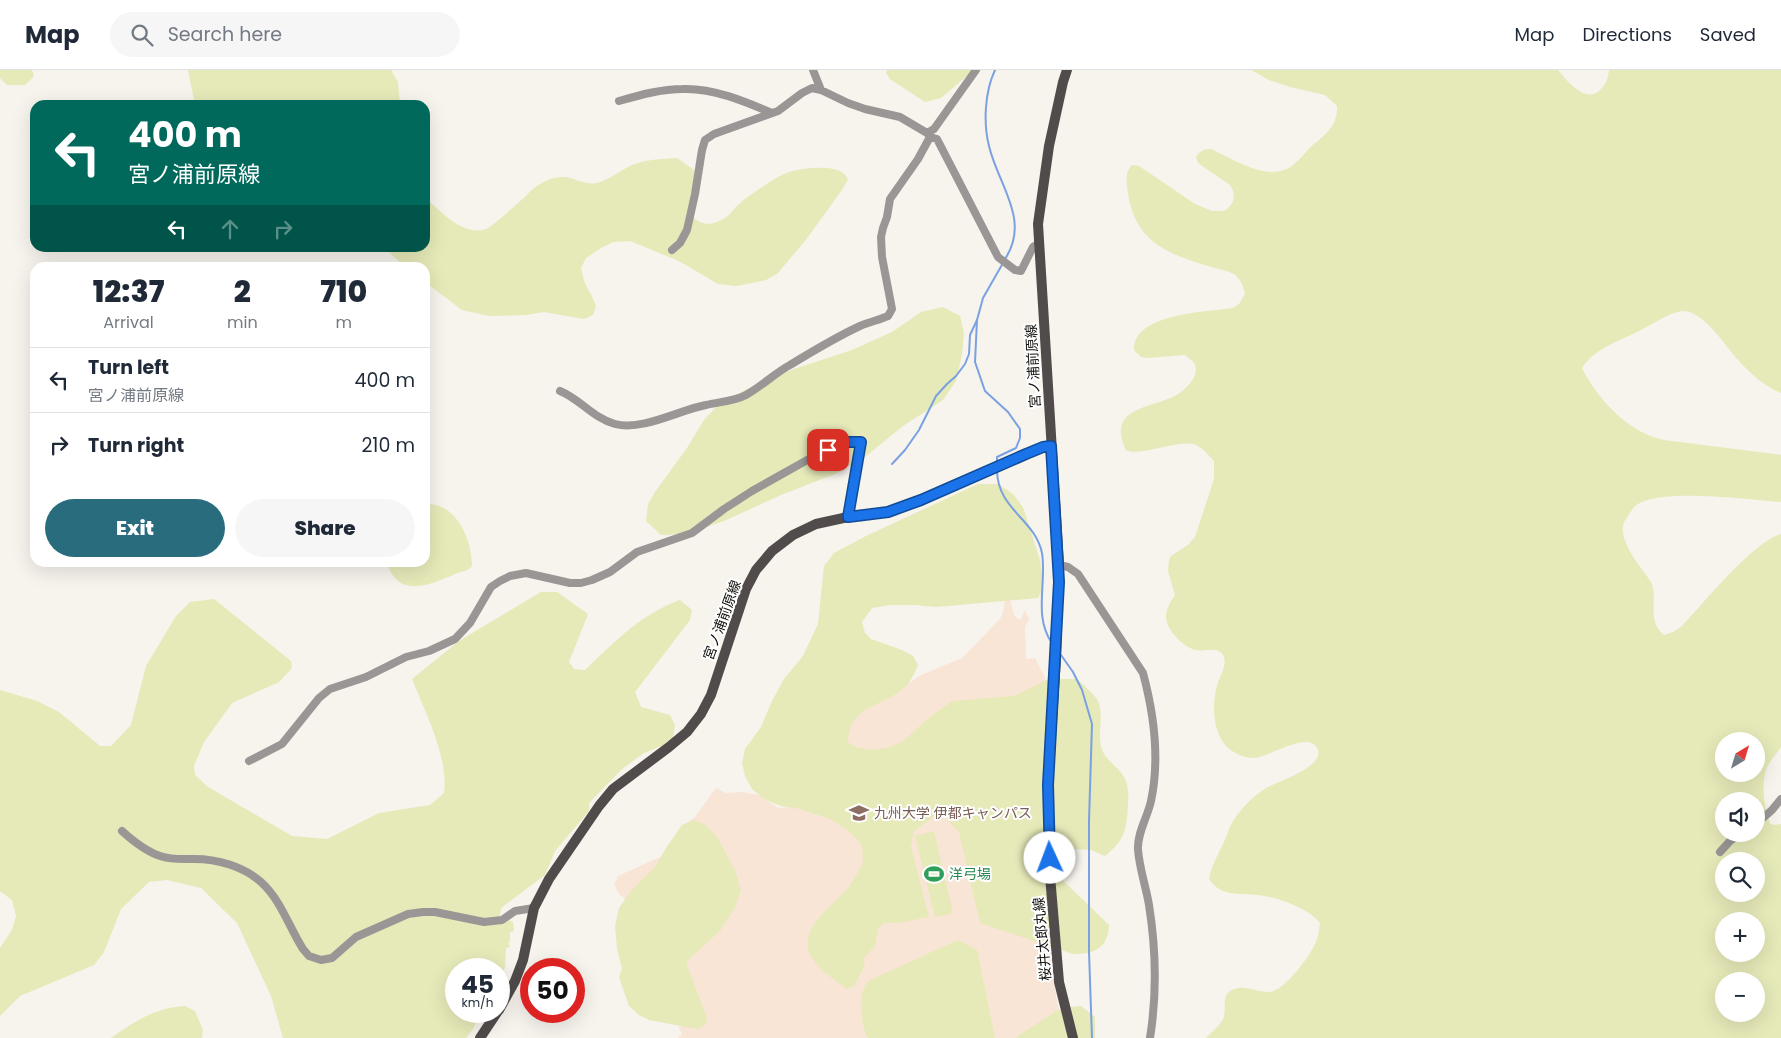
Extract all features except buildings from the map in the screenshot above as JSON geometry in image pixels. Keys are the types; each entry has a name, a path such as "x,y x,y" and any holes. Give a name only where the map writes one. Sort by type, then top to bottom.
{"main road":[{"name":"宮ノ浦前原線","path":"510,990 523,960 534,908 549,879 599,806 613,789 688,732 701,714 711,694 746,589 756,570 772,551 793,535 816,524 848,517 888,512 921,500 1043,447 1051,446 1038,224 1049,146 1067,70"},
{"name":"桜井太郎丸線","path":"1051,446 1059,565 1057,639 1048,785 1050,876 1059,982 1073,1038"},
{"name":"宮ノ浦前原線","path":"480,1038 490,1023"}],"street":[{"path":"813,70 821,90"},
{"path":"560,391 568,394 594,414 614,424 631,426 746,395 789,365 839,337 888,316 892,309 882,256 881,237 890,199 918,159 928,135 976,70"},
{"path":"672,250 680,242 687,230 705,140 714,134 778,111 807,89 817,88 848,103 900,117 937,139 998,257 1006,264 1021,272 1033,247 1038,244"},
{"path":"618,101 649,92 692,89 722,95 772,113"},
{"path":"249,761 282,744 319,698 330,688 366,677 406,657 429,651 455,639 470,623 491,587 500,581 510,576 526,573 570,583 592,580 610,572 637,552 692,533 752,491 809,459 848,442 861,442 848,517"},
{"path":"1059,565 1068,567 1078,574 1143,673 1148,689 1155,736 1154,770 1151,800 1137,847 1149,906 1155,965 1150,1038"},
{"path":"1765,816 1781,799"},
{"path":"122,831 136,843 159,856 182,860 208,860 238,867 250,873 262,882 276,898 302,949 309,956 321,960 336,956 356,937 367,931 408,914 435,912 484,922 502,920 515,911 534,908"},
{"path":"1720,852 1729,842"}],"shaded area":[{"name":"九州大学 伊都キャンパス","path":"1009,595 1014,615 1021,619 1025,610 1029,619 1025,627 1026,659 1035,658 1049,686 1048,929 1053,980 1066,1038 678,1038 682,1034 680,1025 630,903 619,894 614,884 618,876 669,853 692,825 689,821 694,818 716,788 726,793 742,792 759,795 778,808 815,805 806,748 895,686 908,684 921,675 962,658 1000,619 1005,600"}],"green space":[{"path":"0,70 32,70 34,76 25,85 7,85 0,78"},
{"path":"188,70 391,70 398,82 400,100 194,100"},
{"path":"887,70 974,70 941,98 925,102 890,79 886,73"},
{"path":"1251,70 1558,70 1572,86 1584,93 1590,94 1596,93 1604,86 1609,70 1781,70 1781,393 1764,383 1748,370 1707,323 1691,313 1683,311 1665,317 1606,347 1592,356 1582,368 1593,387 1617,415 1648,435 1664,440 1781,455 1781,502 1707,496 1650,499 1634,507 1623,524 1623,529 1630,551 1652,586 1655,622 1658,629 1664,635 1682,626 1743,560 1770,539 1781,534 1781,747 1765,774 1765,732 1715,732 1715,782 1764,782 1763,792 1715,792 1715,842 1765,842 1765,804 1770,824 1781,824 1781,1038 1206,1038 1224,1018 1225,998 1229,992 1238,988 1265,992 1276,990 1296,972 1316,942 1320,923 1300,908 1274,898 1230,893 1219,889 1209,879 1212,867 1230,827 1241,810 1250,800 1266,788 1307,768 1318,756 1318,750 1314,744 1307,742 1298,743 1252,758 1238,754 1227,747 1218,731 1214,713 1215,694 1224,668 1224,657 1222,653 1216,650 1197,650 1187,646 1172,632 1167,621 1167,611 1175,595 1168,571 1169,560 1171,556 1188,545 1195,537 1214,479 1214,461 1202,449 1193,444 1139,452 1126,450 1121,436 1122,426 1126,418 1133,412 1177,395 1190,383 1196,373 1194,363 1185,355 1147,358 1141,357 1134,350 1137,338 1146,328 1158,322 1190,313 1233,308 1239,304 1245,294 1240,280 1234,274 1179,256 1155,243 1138,224 1128,194 1127,179 1129,168 1132,165 1139,166 1195,204 1212,211 1224,211 1232,203 1234,196 1232,189 1230,185 1198,163 1196,157 1201,152 1211,149 1251,168 1261,171 1282,171 1298,161 1334,123 1337,106 1325,95 1269,80"},
{"path":"677,158 694,170 697,189 692,216 705,224 714,223 729,215 748,197 774,179 789,172 809,168 829,168 841,171 848,179 805,241 777,274 766,280 737,286 718,284 679,261 630,241 613,242 601,248 586,258 581,268 585,284 596,306 593,315 584,319 544,312 526,315 489,316 462,310 430,286 430,262 400,262 388,252 430,252 430,202 445,216 461,226 477,230 486,229 546,181 564,177 585,183 596,183 640,162"},
{"path":"943,307 960,316 964,333 956,381 943,400 903,426 865,457 835,474 781,495 724,521 686,534 661,535 646,521 648,504 655,492 687,448 704,420 720,403 749,388 794,369 852,350 892,332 921,312"},
{"path":"978,484 998,484 1013,494 1023,507 1040,560 1043,580 1042,590 1038,598 936,607 890,605 872,608 862,622 865,633 871,639 913,656 918,665 906,686 898,693 861,713 850,730 848,742 855,747 871,750 887,748 902,742 931,716 952,701 1014,696 1049,679 1077,679 1094,695 1099,704 1101,747 1104,754 1124,777 1128,789 1126,826 1117,844 1105,856 1091,850 1056,848 1047,855 1046,864 1109,925 1108,933 1103,944 1094,951 1073,954 980,923 959,832 940,812 914,831 911,847 929,917 898,923 883,923 878,929 875,946 863,959 865,965 854,986 847,989 815,963 808,947 808,938 818,919 848,888 856,876 863,862 862,845 848,830 830,819 800,809 781,806 764,799 752,789 745,776 742,763 745,749 761,727 784,679 803,656 818,624 824,566 834,553 866,536"},
{"path":"430,504 445,509 460,524 469,545 472,566 470,568 435,582 416,586 407,585 399,581 392,574 389,567 430,567"},
{"path":"541,592 557,592 588,614 569,662 574,669 585,670 618,639 652,613 680,600 692,610 690,620 635,692 641,707 670,715 675,725 673,738 669,743 644,753 622,769 589,803 589,811 555,851 545,875 501,908 500,916 513,922 514,931 510,932 510,943 508,941 510,947 506,948 505,958 445,958 445,1023 476,1023 466,1038 283,1038 271,996 237,923 201,888 167,880 149,882 121,909 104,952 94,965 20,996 0,1016 0,948 12,930 16,916 12,900 0,891 0,690 37,701 59,712 100,746 111,746 131,725 146,666 176,616 190,602 214,599 291,661 292,668 279,682 232,703 204,742 194,766 195,775 208,787 292,836 327,839 379,813 430,805 444,793 445,779 440,750 412,679 459,641"},
{"path":"693,820 706,825 717,837 735,870 741,890 735,908 720,931 686,962 707,1018 705,1025 697,1029 649,1020 639,1015 629,1006 619,977 622,969 617,948 615,926 619,908 631,891 655,867 682,825"},
{"name":"洋弓場","path":"934,831 953,913 935,917 915,836"},
{"path":"958,940 977,950 995,1038 868,1038 863,1025 861,1001 868,981"},
{"path":"185,1006 195,1011 203,1030 202,1038 111,1038 128,1026 155,1012"},
{"path":"1081,1006 1095,1017 1095,1038 1015,1038 1056,1011"}],"waterway":[{"path":"995,70 987,97 986,127 993,160 1014,216 1015,230 1012,245 1005,259"},
{"path":"892,464 919,430 936,396 965,364 969,354 970,335 977,320 983,298 1003,263"},
{"path":"977,320 975,362 985,391 1008,412 1020,429 1020,438 1016,448 997,457 997,464"},
{"path":"997,471 1003,495 1032,531 1042,553 1043,622 1046,633 1052,643"},
{"path":"1061,655 1073,672 1082,690 1092,724 1089,821 1089,952 1092,1038"}],"place":[{"name":"九州大学 伊都キャンパス","path":"859,813"},
{"name":"洋弓場","path":"934,874"}],"route":[{"path":"828,450 848,442 861,442 848,517 888,512 921,500 1043,447 1051,446 1059,582 1048,785 1050,858"}]}
